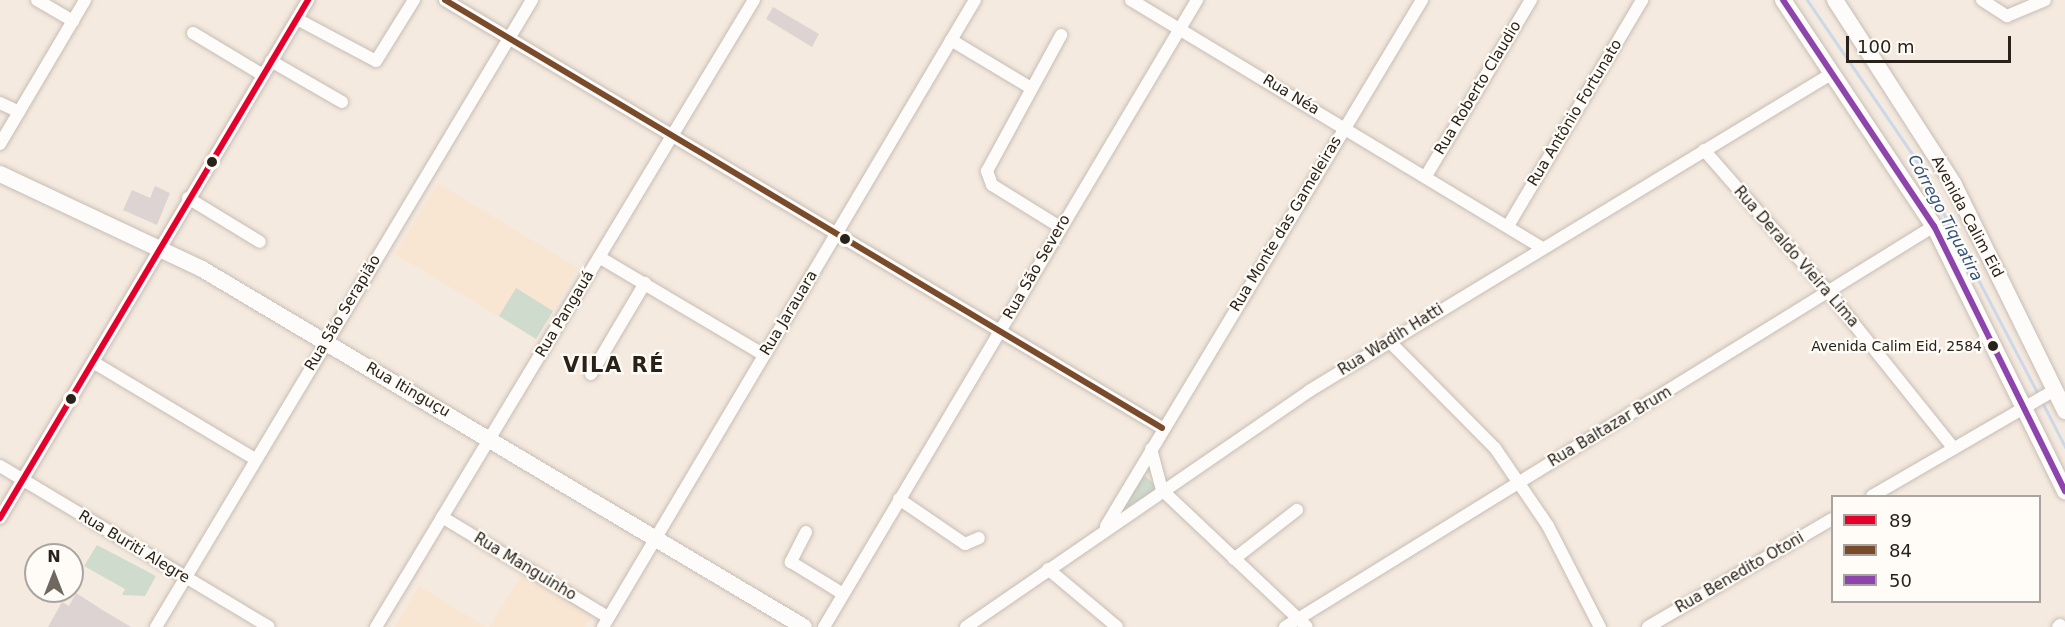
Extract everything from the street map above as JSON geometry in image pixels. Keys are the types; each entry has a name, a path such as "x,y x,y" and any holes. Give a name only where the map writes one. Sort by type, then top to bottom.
{"main road":[{"path":"1783,0 1934,226 2029,405 2065,491"},
{"name":"Avenida Calim Eid","path":"1835,0 1953,185 2051,393 2065,411"},
{"name":"Rua Itinguçu","path":"0,174 160,246 490,439 804,627"}],"street":[{"path":"37,0 73,21"},
{"path":"0,144 85,0"},
{"path":"0,518 188,198 308,0"},
{"path":"297,19 376,62 414,0"},
{"path":"445,0 998,334 1162,428"},
{"name":"Rua São Serapião","path":"156,627 532,0"},
{"name":"Rua Pangauá","path":"376,627 754,0"},
{"name":"Rua Jarauara","path":"605,624 975,0"},
{"name":"Rua Néa","path":"1131,0 1542,248"},
{"name":"Rua São Severo","path":"824,627 1197,0"},
{"name":"Rua Monte das Gameleiras","path":"1105,529 1162,428 1422,0"},
{"name":"Rua Roberto Claudio","path":"1426,176 1531,0"},
{"name":"Rua Antônio Fortunato","path":"1509,226 1642,0"},
{"path":"1982,0 2007,16 2045,0"},
{"path":"193,33 263,75"},
{"path":"1060,227 987,178 990,162 1061,35"},
{"path":"951,40 1031,88"},
{"path":"271,61 342,102"},
{"name":"Rua Wadih Hatti","path":"966,627 1162,490 1389,341 1831,74"},
{"path":"0,103 19,112"},
{"name":"Rua Deraldo Vieira Lima","path":"1704,150 1830,294 1954,449"},
{"path":"188,198 260,242"},
{"name":"Rua Baltazar Brum","path":"1285,627 1303,622 1520,482 1830,294 1934,226"},
{"path":"599,257 764,355"},
{"path":"591,374 645,283"},
{"path":"1389,341 1489,441 1520,482 1600,627"},
{"path":"93,362 255,459"},
{"path":"1876,495 2051,393"},
{"path":"1151,447 1162,490 1303,622"},
{"name":"Rua Buriti Alegre","path":"0,466 269,627"},
{"path":"899,499 965,544 978,538"},
{"path":"1234,559 1297,510"},
{"name":"Rua Manguinho","path":"442,517 605,624"},
{"name":"Rua Benedito Otoni","path":"1648,627 1831,520"},
{"path":"806,532 791,562 843,594"},
{"path":"1048,569 1117,627"}],"shaded area":[{"path":"438,183 578,268 536,339 395,254"},
{"path":"523,573 593,615 585,627 489,627"},
{"path":"419,586 486,627 395,627"}],"green space":[{"path":"516,288 553,311 536,339 499,316"},
{"path":"1141,472 1158,488 1120,512"},
{"path":"97,545 156,576 145,596 122,595 125,589 84,566"}],"building":[{"path":"773,7 819,34 812,47 766,19"},
{"path":"155,186 170,193 157,225 123,210 132,190 150,198"},
{"path":"84,598 131,627 48,627 61,603 69,606 71,603 84,603"}],"waterway":[{"name":"Córrego Tiquatira","path":"1807,0 1914,157 2038,394"},
{"name":"Córrego Tiquatira","path":"2041,400 2065,447"}],"transit line":[{"name":"89","path":"0,518 308,0"},
{"name":"84","path":"445,0 1162,428"},
{"name":"50","path":"1783,0 1934,226 2065,491"}],"place":[{"name":"Avenida Calim Eid, 2584","path":"1993,346"}],"district":[{"name":"VILA RÉ","path":"614,365"}]}
